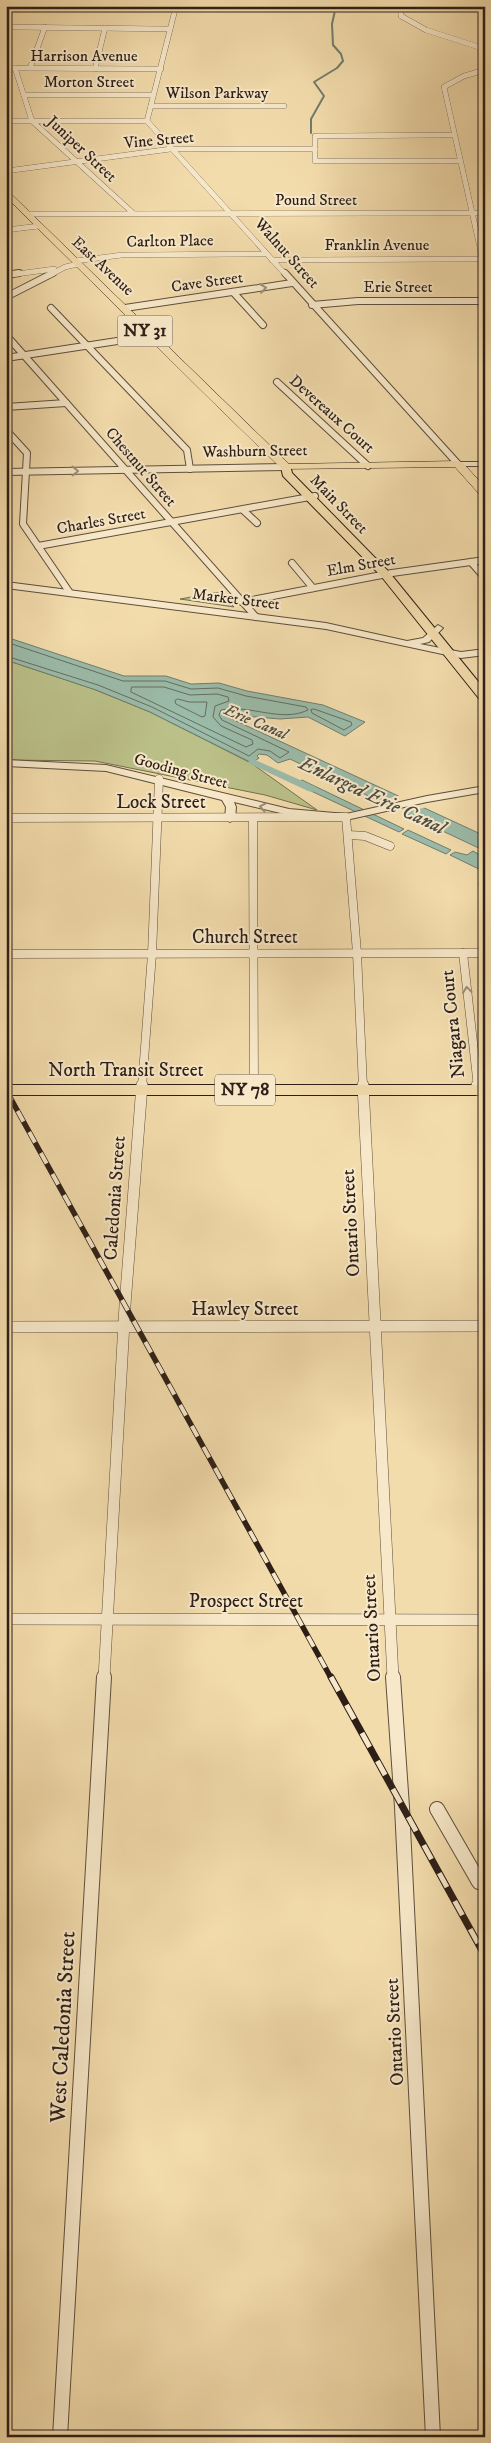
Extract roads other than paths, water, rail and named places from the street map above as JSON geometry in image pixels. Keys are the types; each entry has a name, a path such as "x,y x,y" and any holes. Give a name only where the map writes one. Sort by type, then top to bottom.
{"highway":[{"name":"East Avenue","path":"6,192 125,308 150,336 286,467"},
{"name":"Washburn Street","path":"286,467 458,464"},
{"name":"Walnut Street","path":"458,464 485,494"}],"main road":[{"name":"Main Street","path":"286,467 286,474 312,496 389,574 436,631 485,685"},
{"name":"Main Street","path":"456,654 485,698"},
{"name":"North Transit Street","path":"6,1090 481,1090"}],"street":[{"path":"54,9 94,9 104,6"},
{"path":"6,121 147,121 176,6"},
{"path":"400,6 401,16 412,24 485,49"},
{"path":"6,27 170,29"},
{"path":"30,68 45,27"},
{"path":"95,69 105,28"},
{"name":"Harrison Avenue","path":"6,68 161,69"},
{"name":"Juniper Street","path":"15,68 32,121 133,213"},
{"path":"485,70 464,76 444,88 453,135 485,270"},
{"name":"Morton Street","path":"24,95 153,95"},
{"name":"Wilson Parkway","path":"151,106 284,106"},
{"name":"Walnut Street","path":"147,121 265,254 458,464"},
{"path":"453,135 315,136 315,161 459,161"},
{"name":"Vine Street","path":"6,171 171,149 315,149"},
{"name":"Pound Street","path":"27,214 485,213"},
{"path":"6,230 39,226"},
{"name":"Carlton Place","path":"65,268 77,263 122,254 265,254"},
{"name":"Franklin Avenue","path":"272,260 482,259"},
{"path":"6,276 65,268"},
{"path":"6,297 65,268"},
{"name":"Cave Street","path":"125,308 292,283"},
{"path":"233,292 264,326"},
{"name":"Erie Street","path":"312,305 358,301 485,300"},
{"path":"51,308 187,450 190,469"},
{"name":"Chestnut Street","path":"6,335 256,617"},
{"path":"6,358 150,336"},
{"name":"Devereaux Court","path":"277,382 368,466"},
{"path":"6,407 66,403"},
{"path":"6,430 26,453 23,524 70,593"},
{"name":"Washburn Street","path":"458,464 485,464"},
{"name":"Washburn Street","path":"6,472 286,467"},
{"name":"Charles Street","path":"38,546 312,496"},
{"path":"243,510 256,523"},
{"name":"Elm Street","path":"242,602 389,574 485,560"},
{"path":"292,562 313,588"},
{"path":"472,562 485,578"},
{"name":"Market Street","path":"6,585 326,626 456,654 485,652"},
{"path":"404,643 426,640 436,631"},
{"name":"Gooding Street","path":"6,763 106,768 159,779 226,798 289,812 346,817 427,798 485,789"},
{"name":"Caledonia Street","path":"107,1619 140,1090 152,954 159,779"},
{"path":"226,798 231,807 230,819"},
{"name":"Lock Street","path":"6,818 253,819 346,817"},
{"name":"Ontario Street","path":"346,817 349,835 357,954 433,2437"},
{"path":"253,819 254,1090"},
{"path":"349,835 365,836 390,846"},
{"name":"Niagara Court","path":"463,953 481,1090"},
{"name":"Church Street","path":"6,954 485,953"},
{"name":"Hawley Street","path":"6,1327 485,1326"},
{"name":"Prospect Street","path":"6,1619 485,1620"},
{"name":"West Caledonia Street","path":"60,2437 107,1619"},
{"path":"437,1809 479,1882 485,1883"}],"water":[{"path":"6,637 124,676 166,676 191,684 219,683 247,691 323,705 365,722 345,736 308,717 280,719 221,714 485,836 485,851 290,759 278,763 267,755 259,754 257,756 259,758 252,763 150,712 96,690 6,660"},
{"path":"302,780 404,829 399,832 296,784"},
{"path":"408,830 451,850 446,854 402,834"},
{"path":"473,851 485,858 485,872 450,855 455,852 467,855"}],"waterway":[{"path":"311,133 311,119 324,96 314,82 337,68 343,61 341,54 333,45 332,24 336,6"},
{"name":"Enlarged Erie Canal","path":"253,762 312,789"}],"railway":[{"path":"6,1090 331,1678"},
{"path":"331,1677 485,1956"}],"water label":[{"name":"Erie Canal","path":"256,722"}]}
